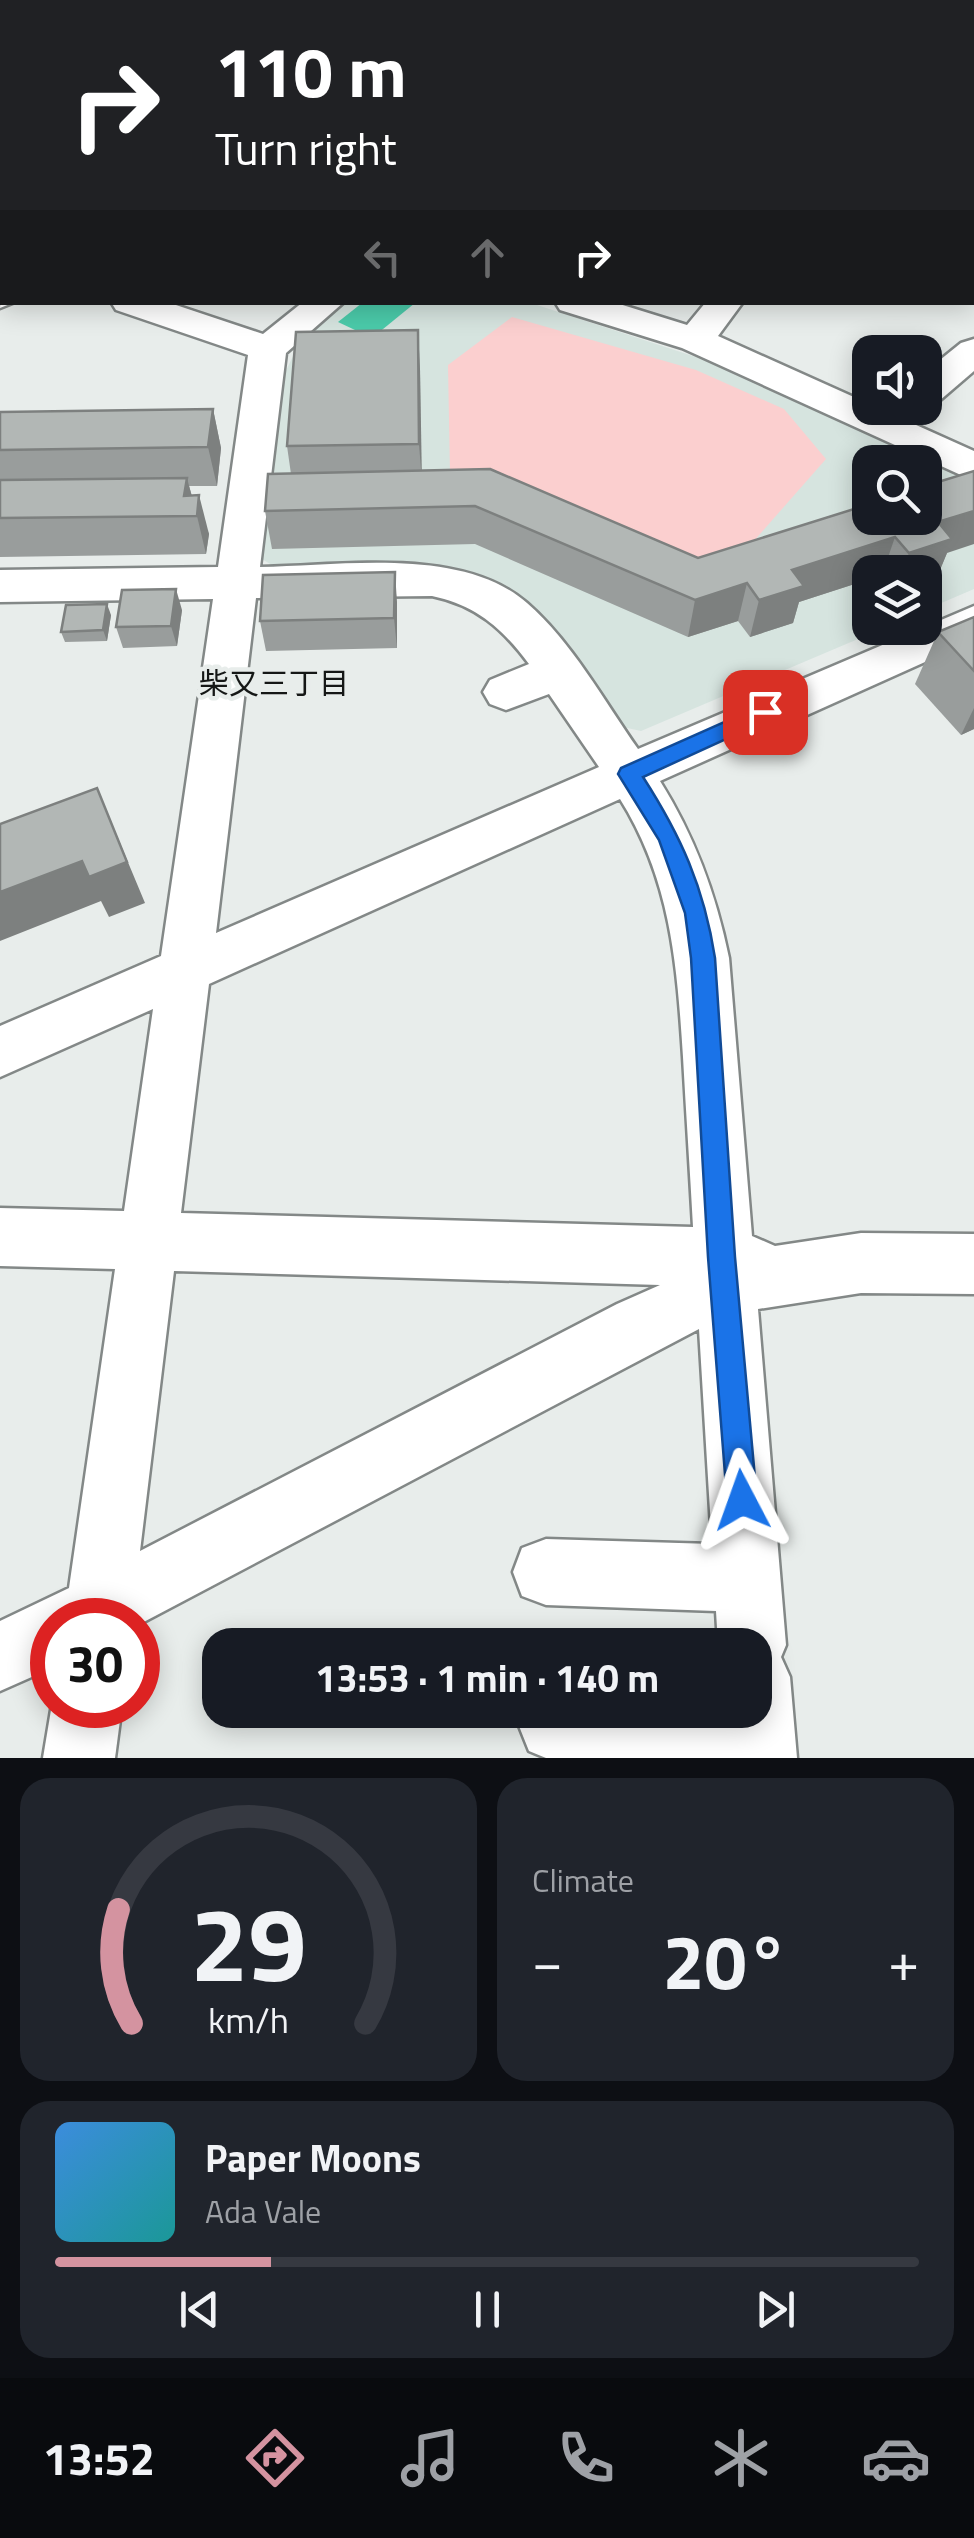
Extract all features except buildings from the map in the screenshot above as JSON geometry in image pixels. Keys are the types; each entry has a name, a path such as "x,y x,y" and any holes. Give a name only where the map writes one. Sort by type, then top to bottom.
{"street":[{"path":"138,305 268,350"},
{"path":"86,1598 147,1241 268,350 322,305"},
{"path":"584,305 695,340 852,399"},
{"path":"695,340 724,305"},
{"path":"942,377 974,350"},
{"path":"910,425 974,466"},
{"path":"0,586 403,580 449,583 503,607 534,639 670,837 697,913 744,1272 751,1628"},
{"path":"0,1052 974,622"},
{"path":"506,692 557,672"},
{"path":"0,1236 744,1272 861,1263 974,1264"},
{"path":"123,1598 744,1272"},
{"path":"546,1572 747,1579"},
{"path":"0,1657 30,1643"},
{"path":"79,1758 83,1728"}],"shaded area":[{"path":"343,305 537,305 702,359 892,445 852,445 852,535 942,535 942,468 974,482 974,589 942,603 942,555 852,555 852,642 641,731 618,726 539,616 486,579 421,565 275,567 257,556 280,383 296,350 316,326"},
{"path":"359,305 413,305 372,338 338,322"},
{"path":"512,317 696,370 784,409 826,459 745,551 683,569 450,474 448,365"}],"district":[{"name":"柴又三丁目","path":"274,684"}],"route":[{"path":"742,1500 697,913 670,837 629,774 765,712"}]}
